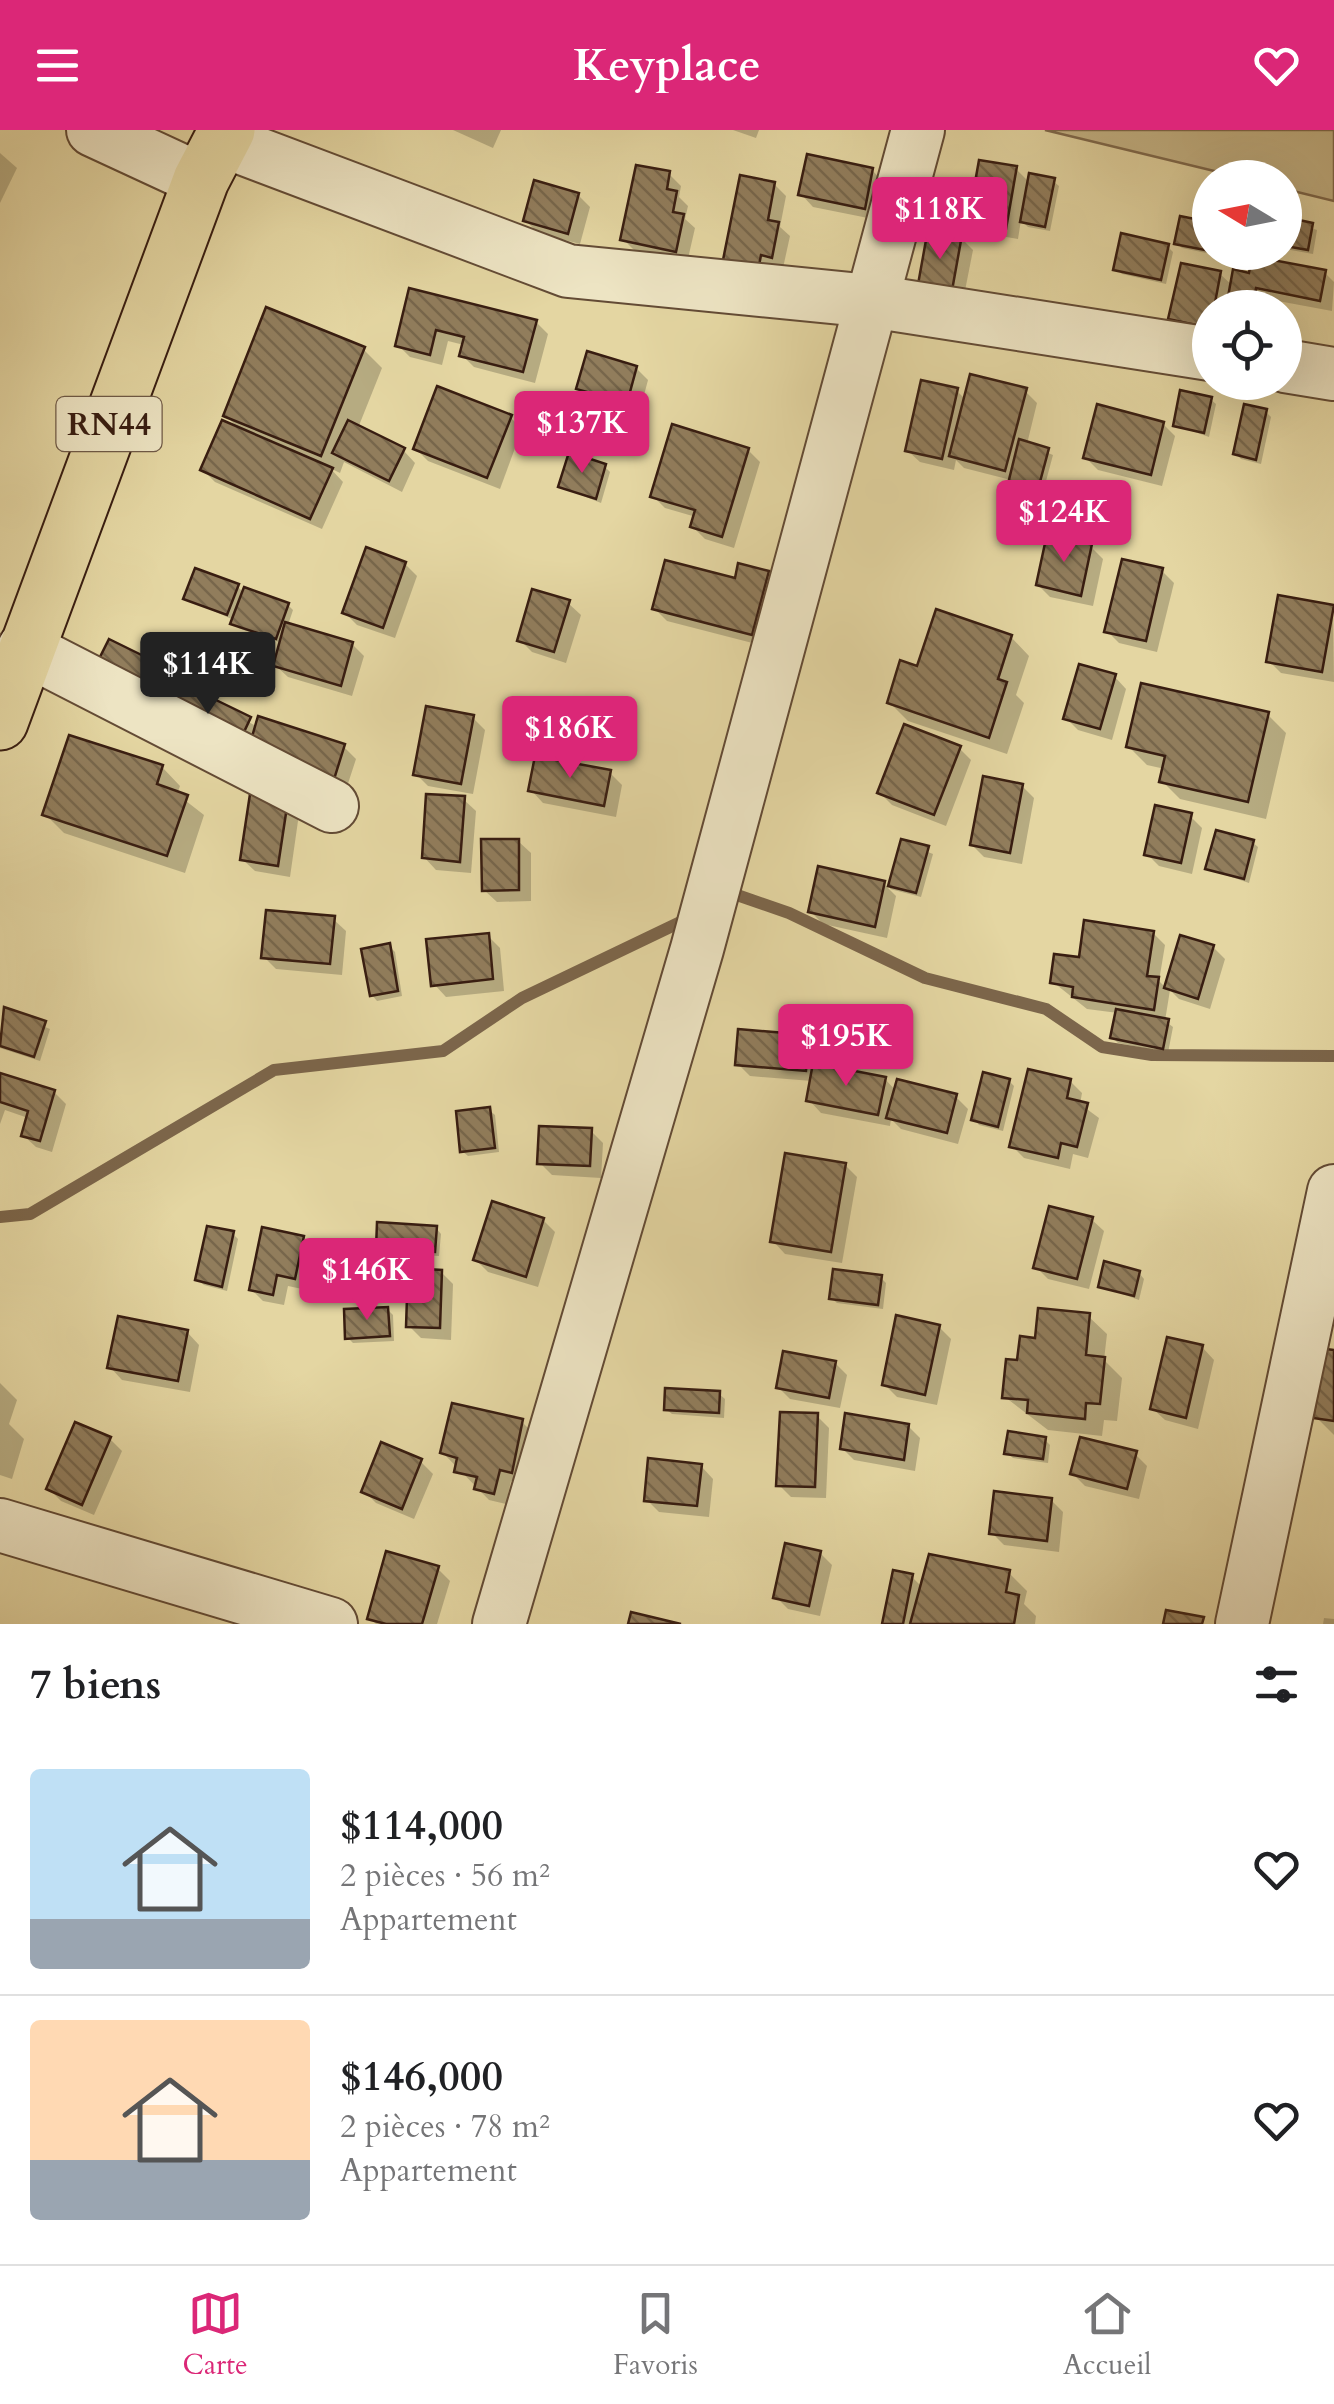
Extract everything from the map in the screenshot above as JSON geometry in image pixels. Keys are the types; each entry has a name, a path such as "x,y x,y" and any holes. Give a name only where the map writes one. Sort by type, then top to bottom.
{"main road":[{"name":"RN44","path":"0,722 24,648 216,150"}],"street":[{"path":"93,130 216,150 568,271 872,301 1192,351"},
{"path":"499,1624 697,950 918,130"},
{"path":"1302,369 1334,374"},
{"path":"24,648 332,806"},
{"path":"1242,1624 1334,1191"},
{"path":"0,1526 330,1624"}],"shaded area":[{"path":"1045,130 1334,130 1334,201 1302,193 1302,160 1192,160 1192,166"}],"building":[{"path":"807,154 873,168 865,209 798,195"},
{"path":"979,160 1017,166 1006,229 968,222"},
{"path":"636,165 670,171 667,189 677,191 673,212 684,214 676,252 620,240"},
{"path":"1029,173 1055,178 1045,227 1020,222"},
{"path":"740,175 775,182 768,220 779,222 772,258 761,255 755,287 719,280"},
{"path":"910,176 959,188 952,216 904,204"},
{"path":"534,180 579,193 568,234 523,221"},
{"path":"1180,216 1192,218 1192,248 1174,244"},
{"path":"1302,221 1313,223 1308,250 1302,249"},
{"path":"928,229 962,235 951,296 917,290"},
{"path":"1121,233 1169,244 1161,280 1113,270"},
{"path":"1181,263 1192,265 1192,270 1221,271 1217,290 1192,290 1192,324 1168,319"},
{"path":"1302,265 1326,270 1320,301 1302,297 1302,290 1229,290 1233,270 1249,273 1302,270"},
{"path":"409,288 537,320 523,372 459,356 464,337 436,330 430,355 395,346"},
{"path":"266,307 365,347 321,456 223,416"},
{"path":"587,351 637,366 627,403 576,389"},
{"path":"970,374 1027,388 1005,471 949,456"},
{"path":"921,380 958,388 942,459 905,451"},
{"path":"437,386 512,415 487,478 413,449"},
{"path":"1180,390 1192,393 1192,400 1211,400 1204,433 1173,426"},
{"path":"1097,404 1164,422 1151,475 1083,458"},
{"path":"1244,404 1267,409 1256,460 1233,454"},
{"path":"222,420 333,468 310,519 200,470"},
{"path":"348,420 405,448 389,481 332,453"},
{"path":"672,424 749,448 722,537 690,527 695,510 650,497"},
{"path":"1019,439 1049,448 1033,508 1004,500"},
{"path":"569,452 606,464 596,499 558,487"},
{"path":"1047,534 1092,544 1081,596 1036,585"},
{"path":"366,547 406,562 383,628 342,613"},
{"path":"1122,559 1163,568 1146,641 1104,632"},
{"path":"665,560 735,578 738,563 769,571 752,635 652,609"},
{"path":"195,568 239,584 227,615 183,599"},
{"path":"244,587 289,603 276,639 230,624"},
{"path":"532,589 570,600 554,652 517,641"},
{"path":"1278,595 1334,605 1322,672 1266,662"},
{"path":"936,609 1012,635 998,679 1007,682 989,738 887,703 900,660 917,666"},
{"path":"285,622 353,642 341,686 273,666"},
{"path":"109,639 170,669 150,709 89,679"},
{"path":"1079,664 1116,674 1100,729 1063,719"},
{"path":"181,683 251,717 235,751 164,718"},
{"path":"1141,683 1269,712 1248,802 1159,782 1165,756 1126,747"},
{"path":"426,706 474,715 461,784 413,775"},
{"path":"258,716 345,744 331,789 245,761"},
{"path":"904,724 961,746 934,815 877,793"},
{"path":"69,735 163,765 157,784 188,795 167,856 42,815"},
{"path":"535,756 611,770 604,806 528,791"},
{"path":"983,776 1023,784 1010,853 970,845"},
{"path":"250,794 288,800 278,866 240,860"},
{"path":"426,794 465,796 460,862 422,858"},
{"path":"1155,805 1192,813 1181,863 1144,855"},
{"path":"1216,830 1254,840 1244,879 1205,869"},
{"path":"481,839 519,839 519,890 482,891"},
{"path":"901,839 929,846 916,893 888,886"},
{"path":"818,866 885,881 875,927 808,912"},
{"path":"266,910 335,916 330,964 261,958"},
{"path":"1084,920 1154,931 1147,976 1159,977 1154,1010 1072,997 1073,987 1050,983 1054,954 1079,957"},
{"path":"489,933 493,979 431,986 426,939"},
{"path":"1180,935 1214,945 1198,999 1164,988"},
{"path":"390,943 398,991 370,996 361,949"},
{"path":"4,1007 46,1021 34,1057 0,1046"},
{"path":"1116,1009 1169,1019 1163,1049 1110,1038"},
{"path":"738,1029 809,1035 806,1071 735,1065"},
{"path":"813,1063 886,1077 878,1115 806,1101"},
{"path":"1028,1069 1071,1079 1067,1098 1088,1103 1077,1147 1061,1143 1058,1158 1009,1147"},
{"path":"983,1072 1010,1079 998,1127 971,1120"},
{"path":"0,1073 55,1090 40,1141 21,1136 28,1111 0,1102"},
{"path":"897,1079 957,1094 947,1133 886,1118"},
{"path":"490,1107 495,1148 460,1152 456,1111"},
{"path":"539,1126 592,1128 590,1166 537,1164"},
{"path":"785,1153 846,1163 831,1252 770,1242"},
{"path":"492,1201 544,1218 526,1277 473,1260"},
{"path":"1049,1206 1093,1217 1077,1279 1033,1268"},
{"path":"377,1222 437,1226 435,1252 376,1249"},
{"path":"207,1226 234,1231 222,1287 195,1280"},
{"path":"262,1227 304,1236 295,1279 277,1275 273,1295 249,1290"},
{"path":"1104,1261 1140,1271 1134,1296 1098,1287"},
{"path":"408,1268 442,1270 440,1328 406,1327"},
{"path":"833,1269 882,1275 878,1305 829,1299"},
{"path":"388,1307 390,1336 345,1339 344,1309"},
{"path":"1038,1308 1090,1313 1086,1355 1105,1357 1100,1404 1086,1403 1085,1419 1027,1413 1028,1400 1002,1398 1006,1359 1017,1360 1020,1336 1035,1338"},
{"path":"896,1315 940,1325 925,1395 882,1385"},
{"path":"118,1316 188,1330 178,1381 107,1368"},
{"path":"1167,1337 1203,1345 1186,1418 1150,1409"},
{"path":"1326,1349 1334,1350 1334,1421 1313,1418"},
{"path":"783,1351 836,1361 829,1398 776,1388"},
{"path":"665,1388 720,1391 719,1413 664,1410"},
{"path":"452,1403 523,1419 512,1473 500,1470 494,1494 474,1489 477,1477 454,1472 457,1458 440,1453"},
{"path":"780,1412 818,1413 815,1487 776,1486"},
{"path":"845,1413 909,1424 904,1460 840,1449"},
{"path":"75,1422 111,1437 82,1505 46,1489"},
{"path":"1008,1431 1046,1437 1043,1459 1004,1454"},
{"path":"1080,1437 1137,1451 1127,1489 1070,1474"},
{"path":"381,1442 422,1459 402,1509 361,1492"},
{"path":"648,1458 702,1464 697,1506 644,1501"},
{"path":"994,1491 1052,1498 1047,1541 989,1534"},
{"path":"785,1543 821,1551 809,1606 773,1598"},
{"path":"386,1551 439,1566 422,1624 386,1624 367,1619"},
{"path":"929,1554 1010,1570 1006,1592 1019,1595 1014,1624 910,1624"},
{"path":"893,1570 913,1574 903,1624 882,1624"},
{"path":"1166,1610 1204,1617 1202,1624 1163,1624"},
{"path":"631,1612 681,1624 628,1624"}],"waterway":[{"path":"727,900 737,895 789,913 925,978 1046,1009 1102,1047 1152,1055 1334,1056"},
{"path":"0,1217 30,1214 274,1070 443,1051 522,998 691,917"}]}
